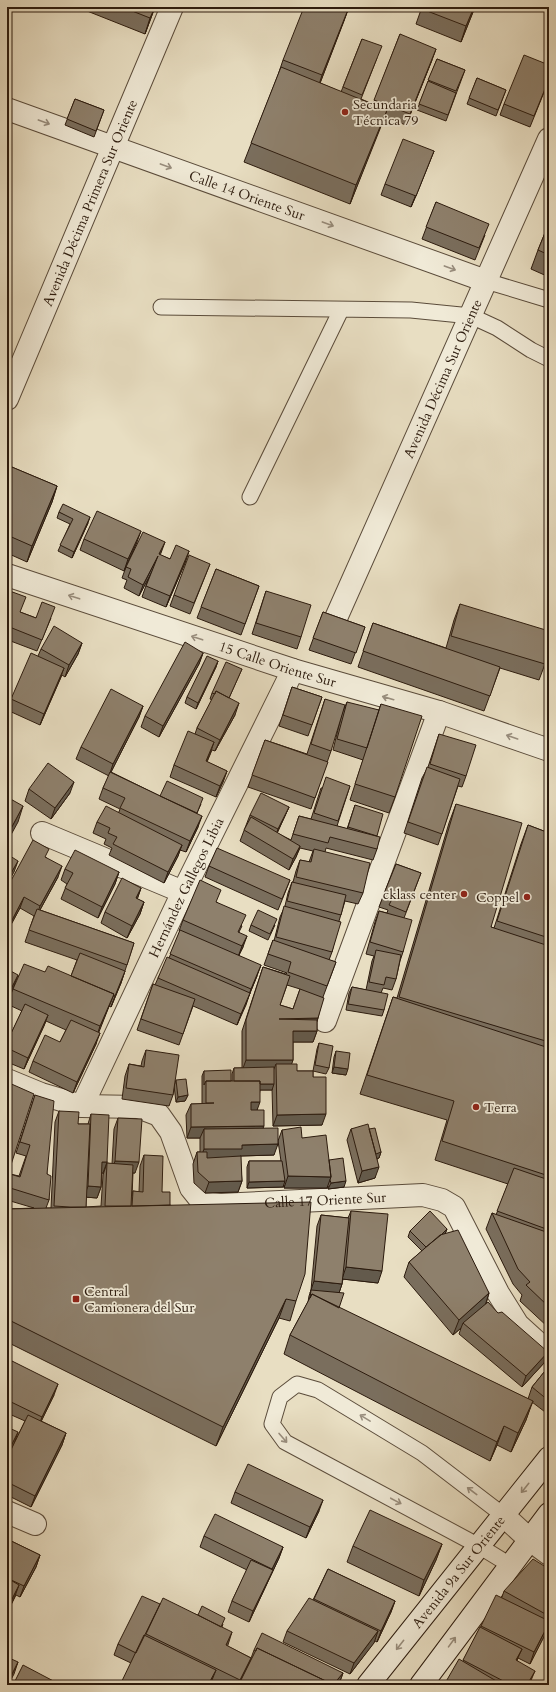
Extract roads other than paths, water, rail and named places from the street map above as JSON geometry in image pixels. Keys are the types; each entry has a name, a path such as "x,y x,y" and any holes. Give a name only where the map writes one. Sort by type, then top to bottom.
{"street":[{"name":"Avenida Décima Primera Sur Oriente","path":"7,399 172,7"},
{"name":"Calle 14 Oriente Sur","path":"7,109 486,281"},
{"name":"Avenida Décima Sur Oriente","path":"336,618 549,139"},
{"name":"15 Calle Oriente Sur","path":"7,575 293,670 439,712 549,750"},
{"name":"Hernández Gallegos Libia","path":"82,1106 183,892 293,670"},
{"path":"325,1021 439,712"},
{"path":"42,833 183,892"},
{"name":"Calle 17 Oriente Sur","path":"7,1080 41,1094 82,1106 138,1107 159,1115 172,1132 191,1188 203,1202 220,1205 423,1195 442,1200 454,1207 498,1293 518,1325 549,1353"},
{"name":"Avenida 9a Sur Oriente","path":"368,1685 549,1458"},
{"path":"7,1512 35,1524"},
{"path":"421,1685 510,1564 549,1514"},
{"path":"503,1515 530,1540 549,1554"}],"lane":[{"path":"486,281 549,300"},
{"path":"161,306 411,310 471,316 497,328 531,350 549,359"},
{"path":"250,497 341,310"},
{"path":"503,1515 422,1453 318,1390 297,1384 280,1397 272,1424 285,1442 510,1564"}],"place":[{"name":"Secundaria Técnica 79","path":"345,112"},
{"name":"cklass center","path":"464,894"},
{"name":"Coppel","path":"527,897"},
{"name":"Terra","path":"476,1107"},
{"name":"Central Camionera del Sur","path":"76,1299"}]}
